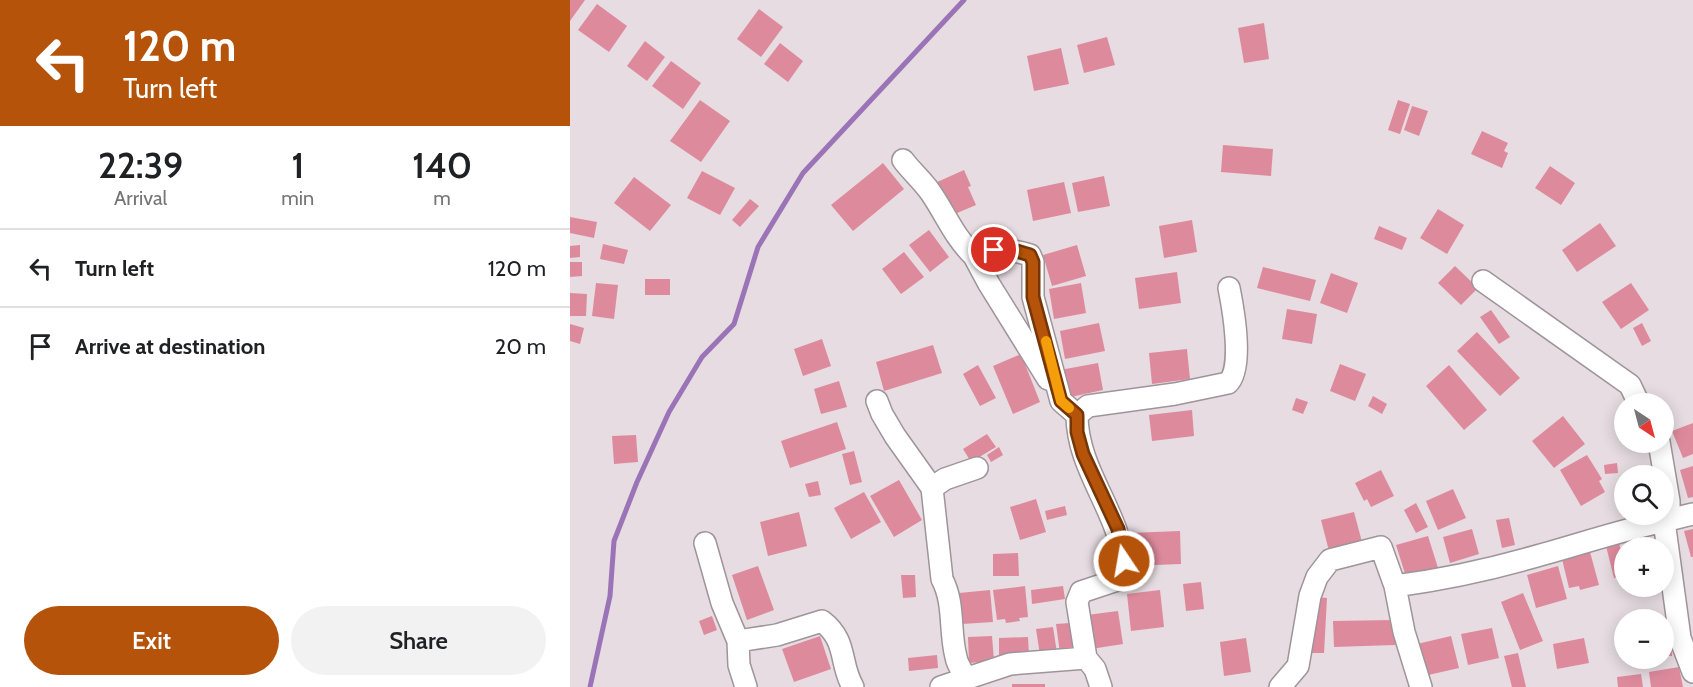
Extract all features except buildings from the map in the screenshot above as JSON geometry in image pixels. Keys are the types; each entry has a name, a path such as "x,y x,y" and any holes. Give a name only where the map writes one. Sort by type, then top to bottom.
{"street":[{"path":"903,160 930,191 958,238 975,256 989,284 1069,408"},
{"path":"975,256 994,250 1013,250 1030,255 1033,262 1033,297 1083,454 1118,529 1124,573 1117,580 1081,592 1077,602 1086,658 1095,669 1101,687"},
{"path":"1483,280 1630,385 1634,393"},
{"path":"1069,408 1175,394 1228,383 1234,375 1236,329 1229,288"},
{"path":"878,401 882,414 895,436 932,488 942,579 948,591 956,659 966,678"},
{"path":"932,488 945,479 978,468"},
{"path":"1674,519 1693,514"},
{"path":"1395,586 1446,579 1647,525"},
{"path":"1664,525 1680,638 1693,672"},
{"path":"705,543 722,603 738,642 739,665 746,687"},
{"path":"1280,687 1298,666 1310,596 1317,577 1330,560 1381,547 1395,586 1404,632 1421,687"},
{"path":"738,642 777,635 822,621 832,628 838,637 853,687"},
{"path":"941,687 1010,664 1086,658"}],"waterway":[{"path":"590,687 610,596 614,541 637,482 669,412 702,357 734,324 758,247 803,173 964,0"}],"slow traffic":[{"path":"1046,341 1061,401 1069,408"}],"route":[{"path":"994,250 1013,250 1030,255 1033,262 1033,297 1061,401 1077,415 1077,432 1083,454 1106,508 1118,529 1124,561"}]}
